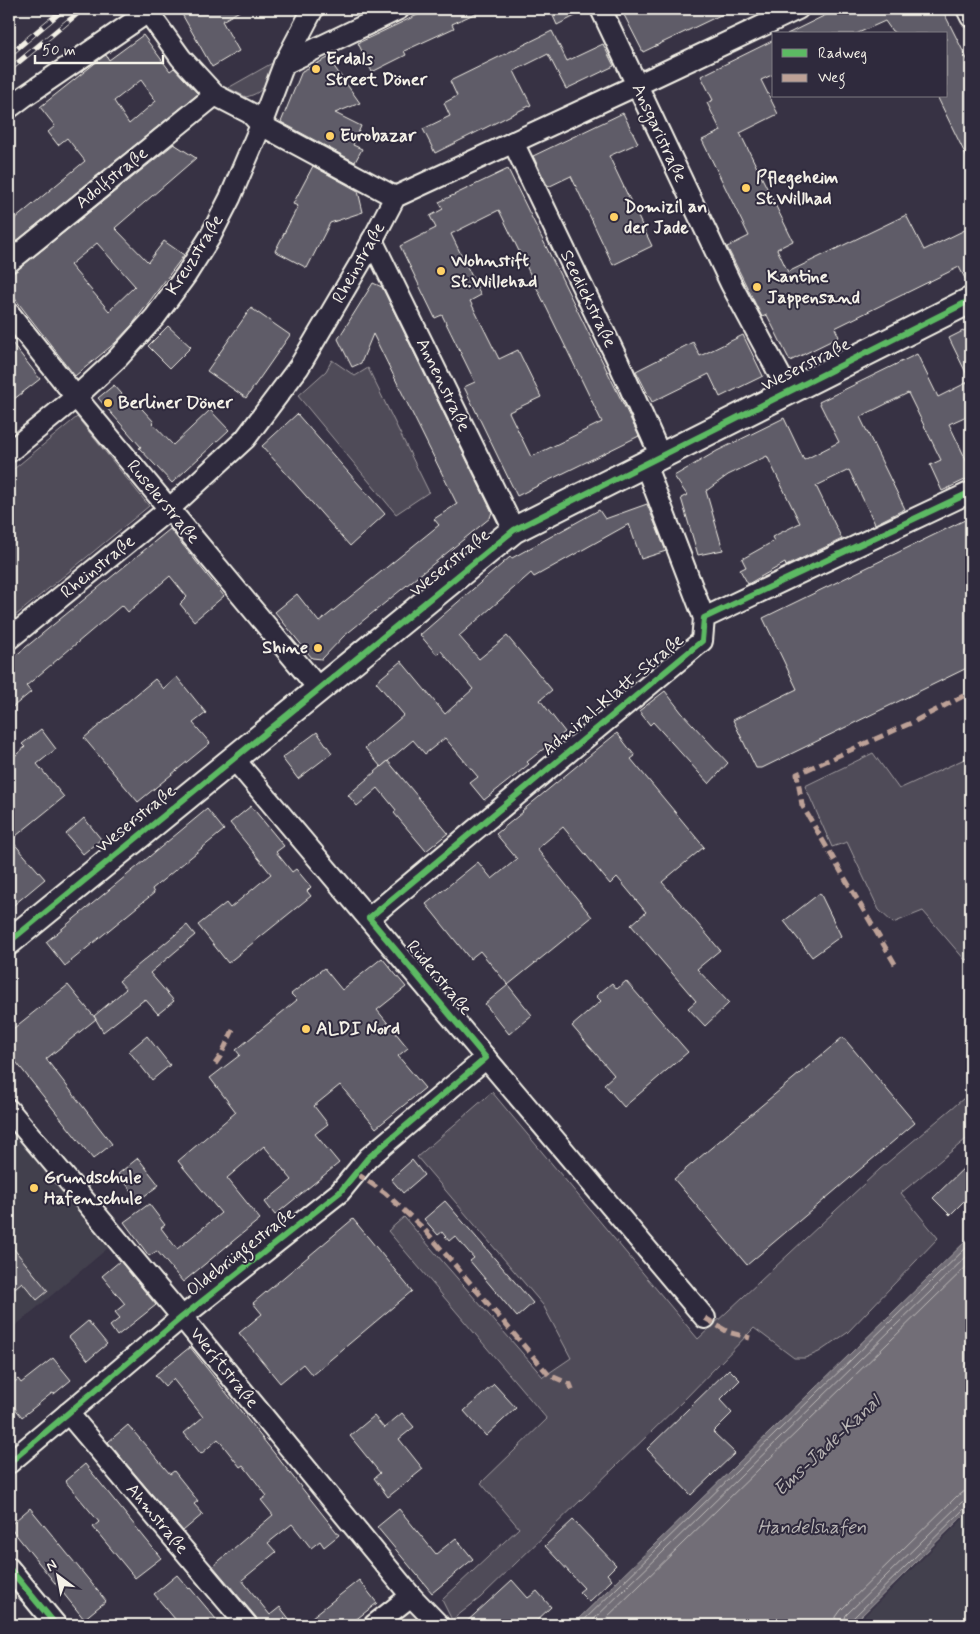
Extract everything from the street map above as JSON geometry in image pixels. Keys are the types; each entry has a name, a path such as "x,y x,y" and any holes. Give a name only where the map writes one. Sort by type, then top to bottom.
{"street":[{"name":"Kreuzstraße","path":"9,452 76,397 118,358 154,317 186,275 210,237 230,198 284,64 312,9"},
{"path":"284,64 399,9"},
{"name":"Ansgaristraße","path":"601,9 731,284 788,390"},
{"path":"9,108 148,12 181,58 215,95 250,113 261,125 395,197 637,86 798,9"},
{"path":"967,9 971,17"},
{"name":"Adolfstraße","path":"9,262 215,95"},
{"name":"Seediekstraße","path":"513,142 618,361 653,460 704,618"},
{"name":"Rheinstraße","path":"9,639 169,509 245,439 299,367 395,197"},
{"name":"Annenstraße","path":"372,240 514,530"},
{"name":"Weserstraße","path":"9,942 514,530 788,390 971,300"},
{"name":"Ruselerstraße","path":"9,314 319,689"},
{"path":"704,618 971,492"},
{"name":"Admiral-Klatt-Straße","path":"368,918 702,641 704,618"},
{"name":"Rüderstraße","path":"234,758 705,1318"},
{"name":"Oldebrüggestraße","path":"9,1463 182,1317 340,1192 368,1158 486,1058"},
{"name":"Werftstraße","path":"9,1110 411,1596 438,1625"},
{"name":"Ahmstraße","path":"68,1413 247,1625"},
{"path":"9,1568 56,1625"},
{"path":"374,1625 411,1596"}],"shaded area":[{"path":"274,62 268,80 253,95 246,97 228,88"},
{"path":"332,360 355,376 368,368 429,492 396,514 298,396 326,371"},
{"path":"77,417 149,506 9,621 9,473"},
{"path":"873,753 899,789 971,756 971,959 965,960 923,911 893,923 879,910 847,842 832,847 805,786"},
{"path":"492,1092 698,1339 880,1169 970,1093 971,1135 901,1193 938,1238 847,1333 819,1352 805,1358 794,1358 754,1328 683,1401 480,1598 452,1620 442,1600 519,1528 481,1483 547,1419 388,1231 404,1217 543,1377 571,1358 543,1305 417,1157"},
{"name":"Grundschule Hafenschule","path":"9,1128 108,1248 9,1331"},
{"path":"971,1511 971,1625 855,1625"},
{"path":"408,1605 435,1625 383,1625"}],"water":[{"name":"Handelshafen","path":"971,1236 971,1508 852,1625 572,1625"}],"building":[{"path":"179,9 243,9 222,21 239,51 212,67"},
{"path":"430,9 485,9 452,24 454,28 404,51 406,55 372,72 358,43"},
{"path":"550,9 589,9 557,25"},
{"path":"631,9 733,9 643,52 623,13"},
{"path":"838,9 942,9 971,67 971,166 938,98 948,98 948,32 894,32 885,21 860,32 791,32"},
{"path":"552,31 567,61 603,44 614,66 566,89 548,54 514,71 531,105 435,153 423,129 450,116 444,103 457,96 450,81"},
{"path":"143,35 170,71 174,68 198,94 9,247 9,224 85,161 67,138 58,145 48,132 55,126 40,107 104,56 106,55 109,60","holes":["141,80 156,101 129,124 114,101"]},
{"path":"772,41 772,75 761,80 778,114 740,133 793,241 777,249 788,272 906,215 924,250 971,227 971,286 969,286 959,267 835,328 839,337 790,361 767,315 762,317 727,247 749,236 702,140 721,131 707,103 713,100 701,76"},
{"path":"328,58 360,103 335,113 361,126 353,145 362,149 355,162 281,122 302,71"},
{"name":"Domizil an der Jade","path":"623,113 638,143 609,156 652,246 613,265 571,176 548,187 533,156"},
{"path":"174,144 196,158 115,228 148,262 164,241 184,255 132,325 115,343 75,376 9,291 9,274 16,271","holes":["97,243 135,286 109,311 70,265"]},
{"path":"313,166 358,191 363,212 330,223 307,268 275,251 298,206 293,204"},
{"path":"508,169 639,436 517,496 464,387 475,382 442,315 435,318 400,246 436,228 430,216 443,209 439,202","holes":["499,210 602,422 531,457 509,412 541,397 518,350 499,359 470,301 481,295 451,234"]},
{"path":"373,283 382,287 492,512 490,518 344,636 322,659 312,658 275,612 297,594 319,622 439,525 434,519 457,504 373,334 361,363 352,367 338,339"},
{"path":"251,308 290,335 246,398 207,371"},
{"path":"168,326 191,347 170,368 148,346"},
{"path":"971,327 971,414 949,424 971,470 971,477 942,491 930,465 941,460 908,393 860,417 905,509 875,524 849,470 816,486 842,539 786,566 785,563 748,584 740,570 746,567 742,559 774,541 772,537 800,523 767,456 728,475 706,491 723,550 698,555 681,498 687,495 674,476 717,451 784,418 804,460 839,442 819,402 917,354 938,397 970,381 949,338"},
{"path":"743,335 763,376 720,397 709,374 652,402 636,371 693,342 700,356"},
{"path":"9,339 40,379 9,403"},
{"path":"114,385 129,402 133,399 173,445 210,410 229,430 172,483 139,448 141,447 98,398"},
{"path":"297,414 385,514 350,546 262,446"},
{"path":"647,504 666,551 641,559 629,524 534,577 531,573 459,636 479,659 507,636 552,690 540,700 565,732 484,800 470,783 478,777 445,738 425,754 413,740 381,767 365,748 404,715 376,682 401,661 445,714 473,689 441,651 437,655 420,635 510,557 512,558 599,510 605,519"},
{"path":"971,517 971,666 762,768 756,768 733,720 797,689 763,618"},
{"path":"170,529 224,596 194,621 180,604 187,597 170,576 128,612 122,605 26,686 31,692 9,710 9,661"},
{"path":"177,677 206,713 193,723 210,743 138,802 84,738 155,679 164,689"},
{"path":"665,691 682,713 728,763 709,784 653,722 650,725 639,711"},
{"path":"41,729 56,749 37,764 64,797 11,840 45,879 9,909 9,761 25,747 22,744"},
{"path":"317,732 332,753 298,779 282,758"},
{"path":"617,733 635,756 631,759 704,847 662,882 720,950 697,969 729,1003 705,1026 688,1008 696,1001 631,925 646,912 617,877 610,884 563,827 537,849 592,917 508,985 480,951 470,959 426,904 478,862 492,879 517,859 496,834"},
{"path":"388,761 448,833 426,851 394,813 396,810 378,788 357,806 348,795"},
{"path":"251,806 284,846 276,852 292,872 296,869 311,887 307,891 311,896 228,963 198,925 226,903 230,908 271,874 230,823"},
{"path":"207,809 224,830 152,889 154,893 65,966 46,942"},
{"path":"84,818 101,839 83,854 66,834"},
{"path":"820,893 841,936 812,957 784,921"},
{"path":"187,925 195,935 150,973 174,1001 158,1014 145,999 103,1032 94,1016 126,989 119,981"},
{"path":"382,958 406,987 377,1010 408,1048 398,1056 425,1088 376,1128 340,1085 314,1106 328,1124 315,1134 339,1163 275,1215 265,1202 292,1180 264,1146 227,1178 260,1219 183,1282 157,1251 149,1256 124,1222 149,1204 165,1225 161,1228 177,1249 221,1213 178,1161 236,1112 210,1078 240,1055 236,1050 297,1000 291,994 324,968 342,990"},
{"path":"626,981 688,1052 624,1107 604,1084 614,1075 572,1026 601,1001 596,996 612,983 617,989"},
{"path":"68,985 96,1019 46,1059 112,1144 93,1159 9,1053 9,1032"},
{"path":"508,985 532,1015 509,1034 485,1004"},
{"path":"147,1036 170,1065 152,1080 129,1051"},
{"path":"843,1037 915,1123 747,1265 674,1179"},
{"path":"138,1158 159,1185 139,1200 118,1174"},
{"path":"412,1160 424,1175 403,1193 391,1179"},
{"path":"971,1161 971,1194 950,1215 933,1198"},
{"path":"445,1201 533,1303 517,1317 470,1261 474,1258 455,1236 449,1241 442,1232 438,1235 424,1219"},
{"path":"353,1219 412,1291 312,1375 303,1364 280,1383 239,1333 262,1314 253,1303"},
{"path":"9,1243 48,1291 37,1300 22,1282 9,1293"},
{"path":"120,1261 156,1305 117,1336 110,1326 120,1318 115,1312 125,1304 102,1276"},
{"path":"88,1321 107,1344 88,1360 69,1337"},
{"path":"190,1347 339,1535 324,1547 320,1541 311,1548 292,1524 268,1543 276,1552 242,1580 270,1615 280,1607 294,1625 259,1625 256,1617 213,1566 273,1515 261,1500 267,1496 243,1465 240,1467 218,1439 201,1454 184,1433 203,1417 173,1379 165,1386 155,1375"},
{"path":"53,1358 71,1380 22,1417 9,1401 9,1387 18,1379 21,1383"},
{"path":"729,1369 740,1380 720,1400 732,1413 713,1432 735,1453 691,1495 647,1449"},
{"path":"494,1384 516,1408 486,1436 464,1411"},
{"path":"402,1413 414,1427 399,1439 423,1469 388,1497 374,1478 380,1473 350,1436 374,1416 384,1428"},
{"path":"128,1425 170,1474 174,1471 198,1501 194,1504 203,1514 183,1531 108,1442"},
{"path":"85,1464 161,1558 135,1578 93,1527 99,1522 65,1481"},
{"path":"30,1508 106,1601 84,1619 9,1526"},
{"path":"399,1509 436,1554 456,1538 473,1559 432,1593 377,1527"},
{"path":"573,1520 616,1565 607,1574 612,1580 589,1602 579,1592 584,1588 545,1546"},
{"path":"177,1575 221,1625 180,1625 154,1594"},
{"path":"359,1580 377,1603 349,1625 302,1625"},
{"path":"512,1580 528,1598 537,1591 551,1607 532,1625 463,1625"}],"railway":[{"path":"9,55 64,9"},
{"path":"9,70 83,9"}],"marked path":[{"path":"895,964 802,805 797,774 911,723 971,692"},
{"path":"215,1064 233,1030"},
{"path":"356,1173 385,1193 424,1229 549,1375 570,1384 574,1394"},
{"path":"705,1318 728,1332 750,1338"}],"cycle path":[{"path":"9,942 514,530 971,300"},
{"path":"9,1463 182,1317 340,1192 368,1158 486,1058 369,918 702,641 704,618 971,492"},
{"path":"9,1568 56,1625"}],"place":[{"name":"Erdals Street Döner","path":"316,69"},
{"name":"Eurobazar","path":"330,136"},
{"name":"Pflegeheim St.Willhad","path":"746,188"},
{"name":"Domizil an der Jade","path":"614,217"},
{"name":"Wohnstift St.Willehad","path":"441,271"},
{"name":"Kantine Jappensand","path":"757,287"},
{"name":"Berliner Döner","path":"108,403"},
{"name":"Shine","path":"318,648"},
{"name":"ALDI Nord","path":"306,1029"},
{"name":"Grundschule Hafenschule","path":"34,1188"}],"water label":[{"name":"Ems-Jade-Kanal","path":"827,1446"}]}
